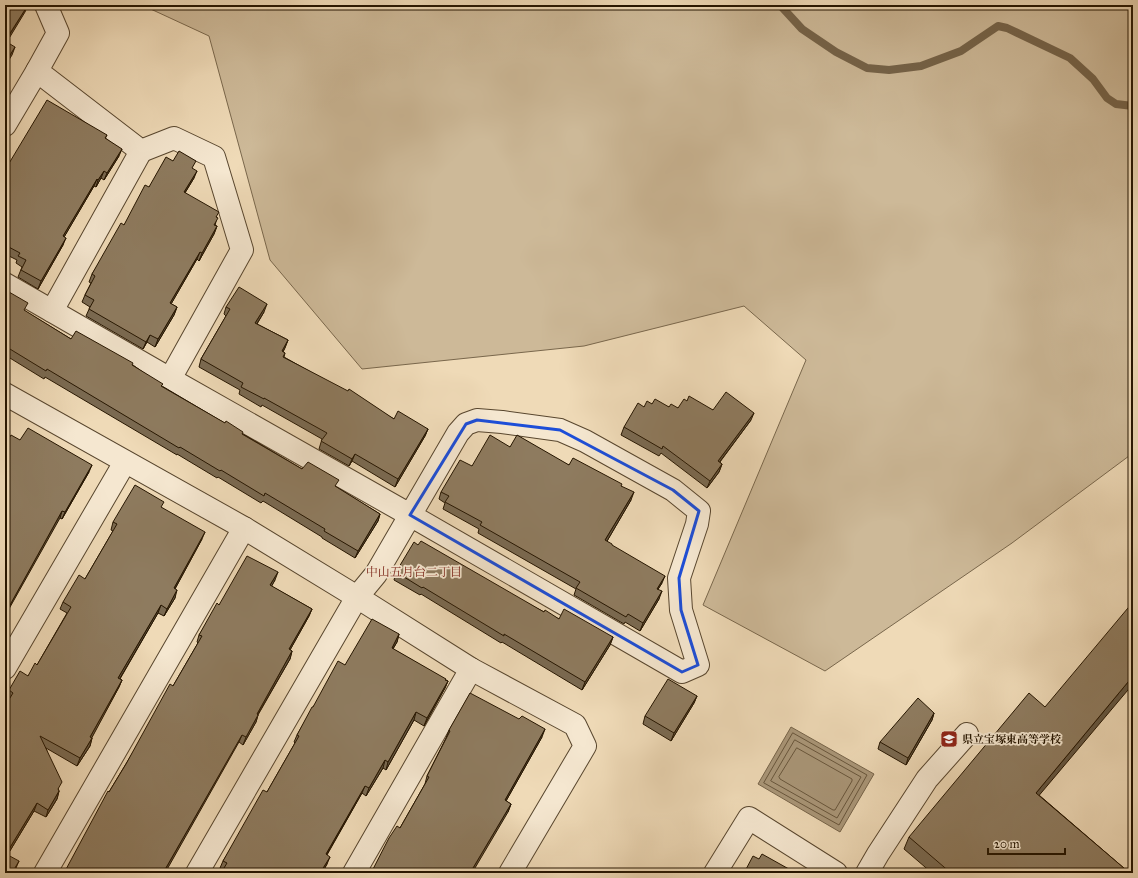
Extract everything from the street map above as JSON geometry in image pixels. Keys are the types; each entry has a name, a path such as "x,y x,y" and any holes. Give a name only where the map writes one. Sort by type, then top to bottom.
{"street":[{"path":"5,125 58,34 46,5"},
{"path":"37,71 141,151"},
{"path":"52,311 141,151 174,138 214,157 242,250 170,379"},
{"path":"5,284 410,515 682,672 698,665 681,610 679,578 697,524 699,511 673,490 585,441 560,430 477,420 466,424 458,433 410,515 376,574 357,597 197,873"},
{"path":"6,397 244,528 357,597 470,669 575,725 586,746 510,873"},
{"path":"5,668 125,462"},
{"path":"45,873 244,528"},
{"path":"354,873 470,669"},
{"path":"867,873 927,779 967,734"},
{"path":"715,873 749,818 836,873"}],"highlighted area":[{"path":"477,420 560,430 673,490 699,511 679,578 681,610 698,665 682,672 410,515 466,424"}],"shaded area":[{"path":"142,5 1133,5 1133,453 1012,543 825,671 703,605 806,360 744,306 584,346 362,369 270,260 209,36"}],"water":[{"path":"791,727 874,774 840,832 758,784"}],"building":[{"path":"5,5 28,5 5,41"},
{"path":"5,41 15,47 5,63"},
{"path":"47,100 107,135 105,138 122,149 107,173 104,171 98,180 97,179 63,236 66,238 41,281 21,270 26,260 18,256 20,253 5,245 5,170"},
{"path":"179,151 196,161 192,168 197,171 184,192 219,212 216,217 218,218 214,225 217,226 202,253 200,252 170,303 177,307 158,339 150,335 146,342 89,309 94,300 85,295 95,276 92,274 121,223 124,225 145,185 149,187 166,157 173,161"},
{"path":"239,287 267,304 255,323 288,340 282,351 285,353 283,357 348,391 349,389 394,419 398,411 428,429 398,479 355,454 352,459 321,441 327,433 241,387 243,383 201,359 230,309 226,307"},
{"path":"9,292 28,303 24,310 71,339 76,331 133,363 132,365 163,384 161,386 225,423 226,421 243,432 242,434 302,469 308,462 339,480 335,486 380,514 358,551 324,531 325,529 265,493 264,496 5,346 5,295 6,296"},
{"path":"726,392 754,413 718,461 722,464 710,481 663,446 662,449 624,427 638,403 644,407 647,401 652,404 655,399 669,407 671,404 678,408 684,399 687,401 689,396 713,410"},
{"path":"28,428 92,465 65,512 62,511 5,614 5,445 11,435 20,440"},
{"path":"490,435 510,447 517,435 569,465 573,458 634,492 605,540 665,576 657,589 662,591 643,623 628,614 626,617 576,588 580,582 480,525 482,522 445,502 449,496 441,492 460,460 472,466"},
{"path":"135,485 164,502 161,507 205,532 174,588 177,590 167,609 161,605 118,678 122,680 80,758 40,736 62,782 58,789 59,791 48,810 37,803 6,854 19,861 12,873 5,873 5,807 7,803 5,802 5,706 13,693 9,690 20,671 28,676 35,663 37,665 71,607 63,602 79,575 85,579 117,524 113,522"},
{"path":"421,541 544,612 545,610 559,619 564,609 613,637 585,682 396,572 414,542 418,545"},
{"path":"247,556 278,572 270,585 312,609 289,649 292,651 246,737 242,735 163,873 64,873 108,791 109,792 126,764 170,684 173,686 202,636 199,635 217,603 219,605"},
{"path":"1133,602 1133,676 1036,793 1125,869 1121,873 951,873 909,837 1029,693 1045,707"},
{"path":"372,619 399,634 392,648 448,681 427,718 416,712 388,762 385,760 369,788 365,786 326,854 330,857 320,873 221,873 227,863 223,861 263,790 267,792 299,736 297,735 338,661 345,665"},
{"path":"668,679 697,696 674,733 645,716"},
{"path":"470,693 519,719 522,716 545,729 505,800 511,804 470,873 371,873 389,838 397,826 400,828 429,777 427,776 450,731 449,730"},
{"path":"918,698 934,713 908,758 880,742"},
{"path":"762,854 796,873 744,873 753,856 759,859"}],"waterway":[{"path":"780,5 802,29 836,52 867,68 889,70 921,66 961,51 998,26 1007,28 1070,58 1093,79 1107,98 1116,104 1133,106"}],"place":[{"name":"県立宝塚東高等学校","path":"949,739"}],"district":[{"name":"中山五月台二丁目","path":"414,572"}]}
